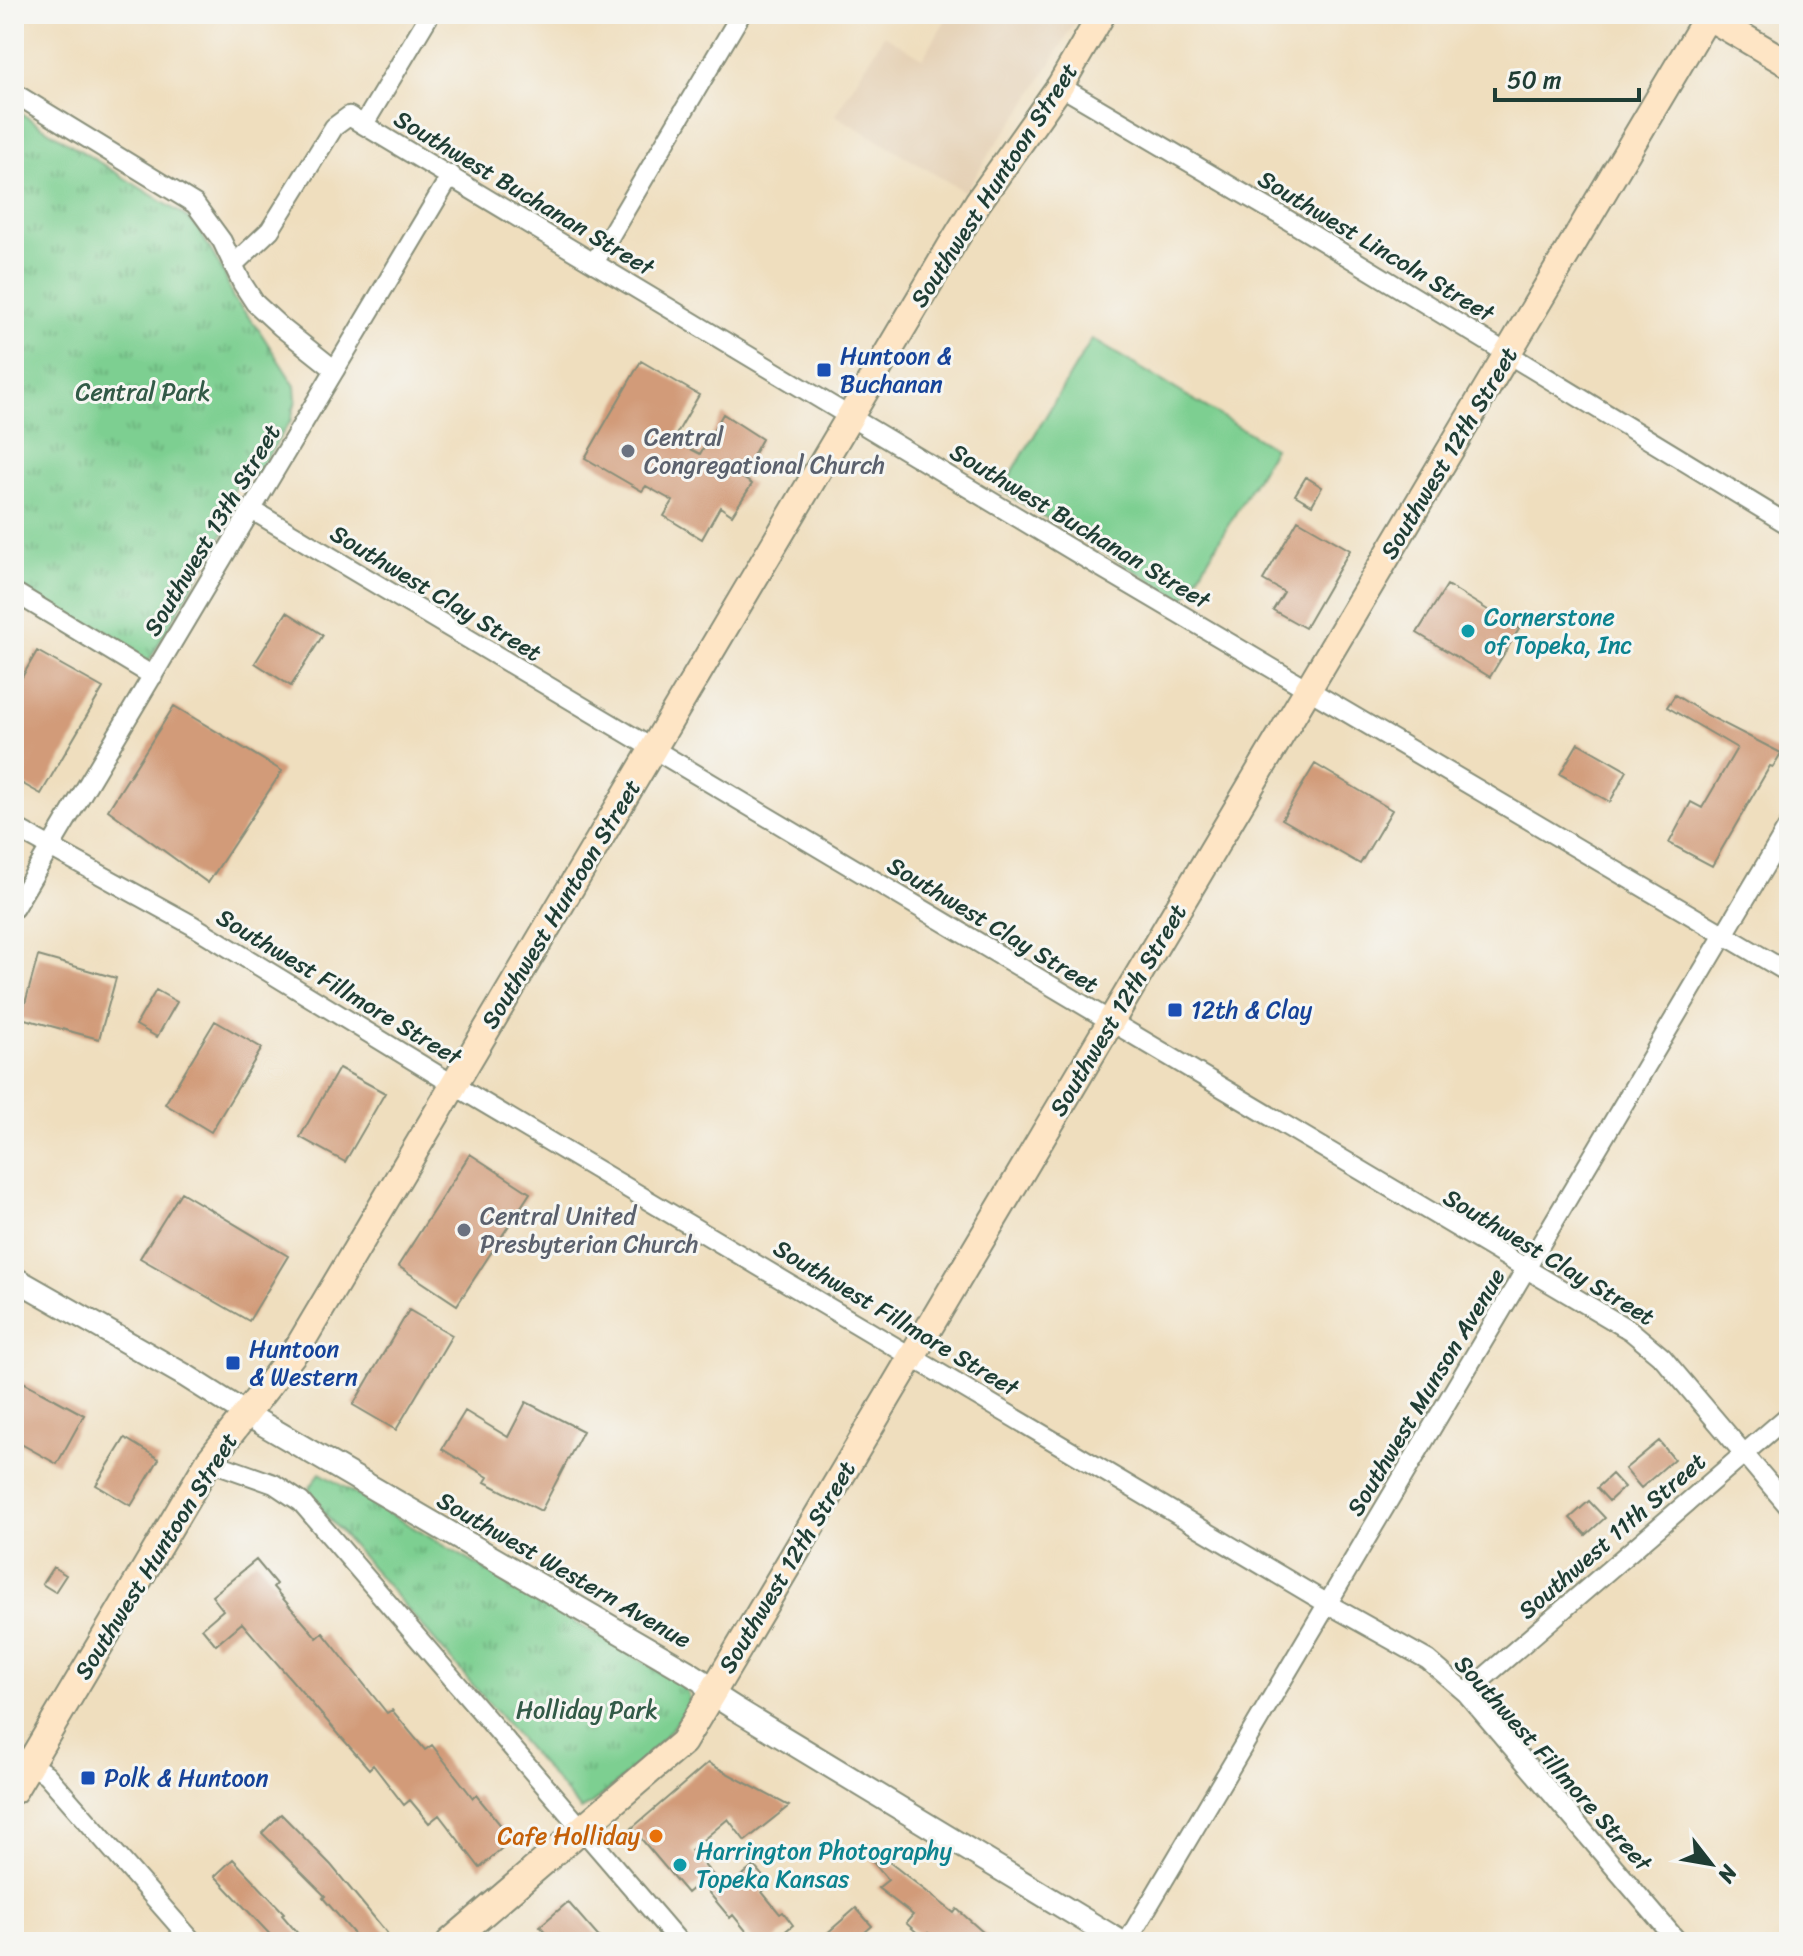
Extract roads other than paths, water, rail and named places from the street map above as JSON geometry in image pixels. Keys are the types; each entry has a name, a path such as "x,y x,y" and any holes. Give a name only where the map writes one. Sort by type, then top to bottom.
{"main road":[{"name":"Southwest Huntoon Street","path":"14,1790 22,1760 209,1461 299,1346 978,202 1060,86 1102,14"},
{"path":"1707,15 1789,64"},
{"name":"Southwest 12th Street","path":"450,1942 683,1742 1707,15"}],"street":[{"path":"233,265 270,230 334,127 356,120 430,14"},
{"path":"594,263 741,14"},
{"name":"Southwest Lincoln Street","path":"1060,86 1789,525"},
{"path":"14,93 195,204 222,241 255,303 335,370"},
{"name":"Southwest Buchanan Street","path":"356,120 850,418 1789,973"},
{"name":"Southwest 13th Street","path":"14,908 451,175"},
{"name":"Southwest Clay Street","path":"252,510 1645,1342 1663,1358 1789,1507"},
{"path":"14,592 153,676"},
{"name":"Southwest Munson Avenue","path":"1127,1942 1789,825"},
{"name":"Southwest Fillmore Street","path":"14,827 192,925 454,1085 1328,1604 1428,1660 1466,1693 1678,1942"},
{"name":"Southwest Western Avenue","path":"14,1278 688,1672 702,1681 711,1693 1121,1942"},
{"name":"Southwest 11th Street","path":"1466,1693 1789,1415"},
{"path":"209,1461 274,1484 301,1502 679,1942"},
{"path":"22,1760 46,1774 193,1942"}],"place":[{"name":"Huntoon & Buchanan","path":"824,370"},
{"name":"Central Congregational Church","path":"628,451"},
{"name":"Cornerstone of Topeka, Inc","path":"1468,631"},
{"name":"12th & Clay","path":"1175,1010"},
{"name":"Central United Presbyterian Church","path":"464,1230"},
{"name":"Huntoon & Western","path":"233,1363"},
{"name":"Polk & Huntoon","path":"88,1778"},
{"name":"Cafe Holliday","path":"656,1836"},
{"name":"Harrington Photography Topeka Kansas","path":"680,1865"}],"park label":[{"name":"Central Park","path":"143,392"},
{"name":"Holliday Park","path":"587,1710"}]}
